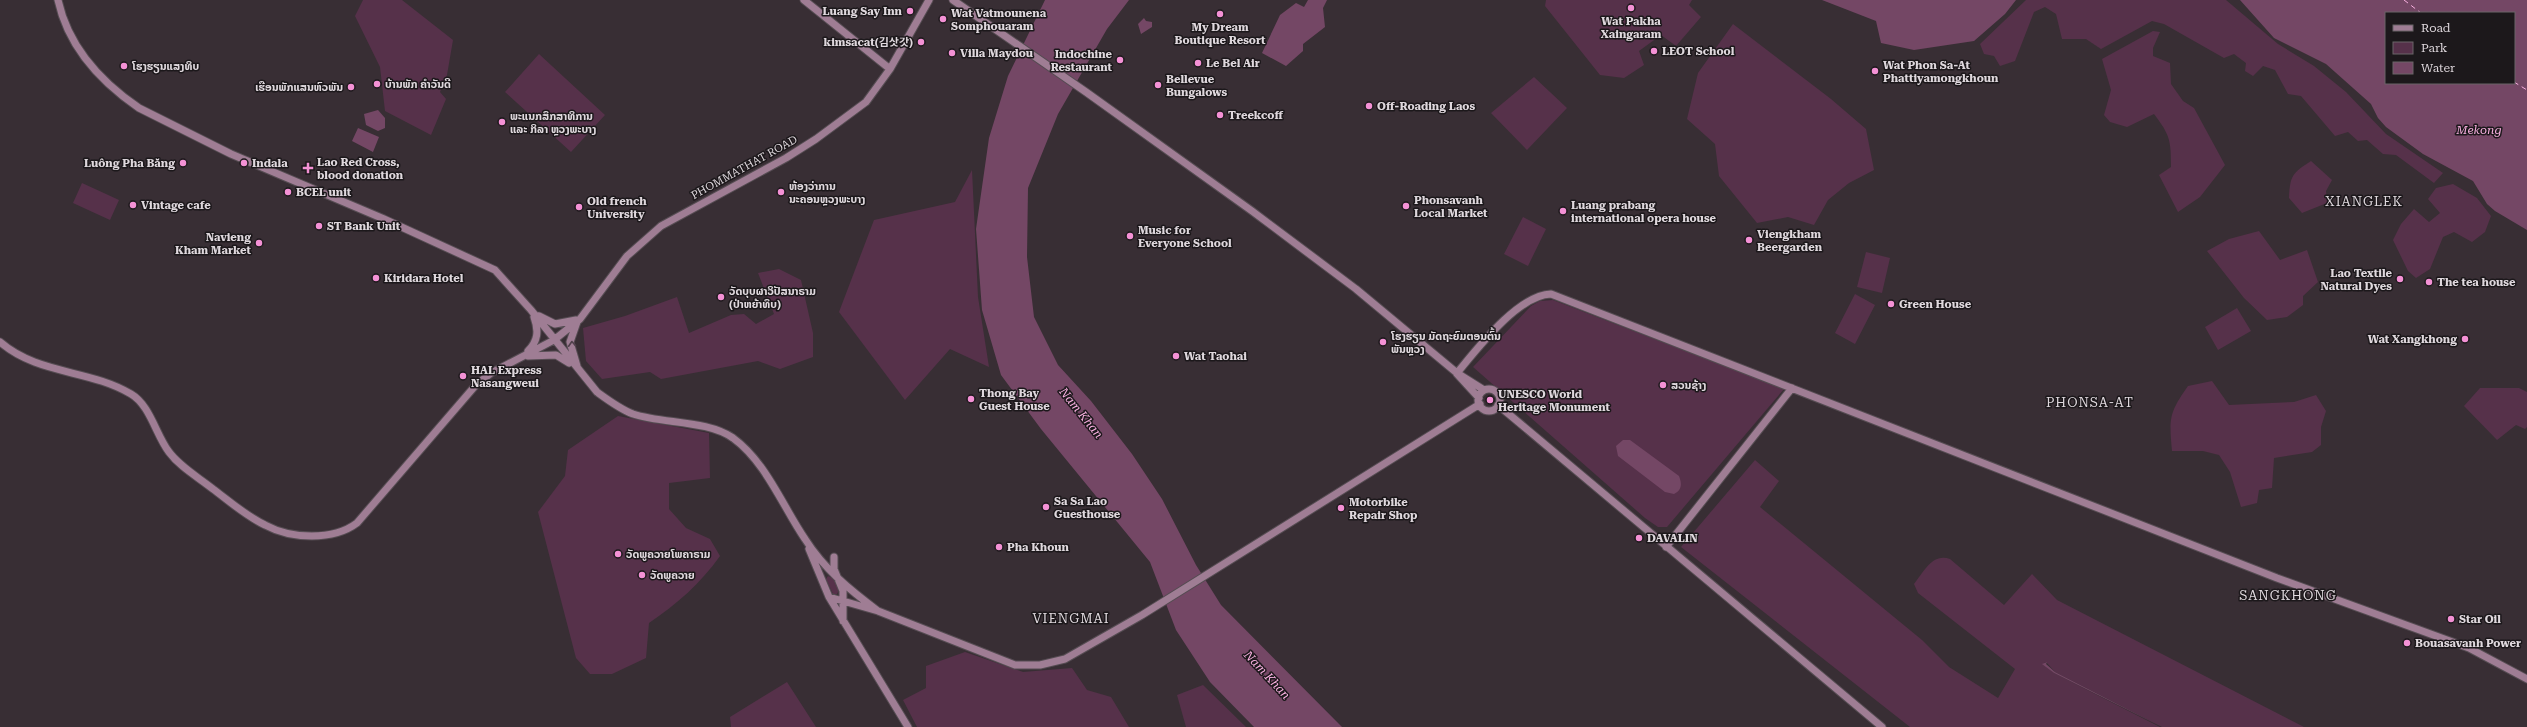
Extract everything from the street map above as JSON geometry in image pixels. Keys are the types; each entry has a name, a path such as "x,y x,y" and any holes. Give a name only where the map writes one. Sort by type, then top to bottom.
{"main road":[{"path":"58,0 67,29 82,57 127,100 139,108 231,154 380,217 476,261 500,275 531,310 597,392 632,413 713,430 733,438 751,455 806,541 824,565 838,580 878,611"},
{"path":"804,0 890,69"},
{"name":"PHOMMATHAT ROAD","path":"0,342 21,358 34,364 104,382 133,395 141,403 160,438 177,461 264,525 313,537 334,534 357,523 475,386 491,373 554,340 580,319 627,256 648,237 678,215 738,184 816,139 866,102 890,69 929,0"},
{"path":"953,0 1086,92 1340,276 1455,371 1484,390 1491,389 1496,391 1500,397 1498,405 1488,410 1455,371"},
{"path":"1455,371 1528,300 1551,294 2277,578 2469,648 2527,679"},
{"path":"531,310 544,320 555,324 580,319"},
{"path":"522,356 534,345 538,334 531,310"},
{"path":"579,371 570,342 573,330 580,319"},
{"path":"522,356 542,354 556,355 579,371"},
{"path":"1666,547 1792,388"},
{"path":"829,597 878,611 1001,660 1028,666 1040,665 1075,655 1142,615 1479,401 1484,390"},
{"path":"1498,405 1882,727"},
{"path":"806,541 829,597 908,727"},
{"path":"834,557 833,565 843,591 843,621"},
{"path":"824,565 824,587"}],"green space":[{"path":"363,0 402,0 453,40 447,75 440,92 446,99 431,135 385,111 380,67 355,16"},
{"path":"1546,0 1692,0 1689,5 1701,17 1676,46 1661,35 1639,51 1644,65 1624,78 1600,75 1545,6"},
{"path":"2026,0 2226,0 2278,44 2314,66 2346,92 2386,134 2443,173 2434,183 2396,155 2383,154 2367,140 2358,141 2348,132 2335,136 2301,96 2288,94 2275,70 2263,66 2253,76 2245,71 2246,63 2234,54 2224,58 2164,24 2152,21 2101,49 2086,39 2062,39 2056,14 2045,7 2034,12 2015,61 2000,66 1994,56 1984,54 1980,44"},
{"path":"1733,24 1831,99 1866,129 1874,170 1849,183 1828,200 1814,225 1788,217 1757,223 1719,176 1715,144 1687,119 1698,73"},
{"path":"2153,31 2160,32 2153,48 2153,56 2170,63 2171,84 2183,101 2194,108 2225,165 2200,197 2178,212 2159,175 2171,167 2171,150 2166,133 2154,114 2127,127 2110,122 2104,115 2111,90 2102,59"},
{"path":"539,54 605,115 571,152 505,92"},
{"path":"1534,77 1567,108 1527,150 1491,113"},
{"path":"2311,161 2332,180 2326,191 2327,203 2302,213 2289,198 2290,185 2296,172"},
{"path":"972,170 978,297 989,367 950,349 905,400 839,312 874,220 955,202"},
{"path":"82,183 119,200 110,220 73,203"},
{"path":"2453,184 2477,198 2491,216 2485,232 2472,242 2454,232 2443,237 2430,269 2416,278 2408,271 2393,240 2401,224 2414,209 2429,222 2440,213 2428,199 2436,188"},
{"path":"1523,217 1546,229 1528,266 1504,254"},
{"path":"2259,231 2280,260 2307,250 2318,282 2303,296 2303,305 2287,317 2267,320 2244,298 2207,251 2229,239"},
{"path":"1866,252 1890,258 1882,293 1857,287"},
{"path":"779,269 801,280 813,333 813,357 780,369 758,361 661,379 650,372 602,379 586,361 583,328 625,316 677,297 689,333 731,315 744,314 756,324 774,314 758,273"},
{"path":"1855,294 1875,305 1855,344 1835,333"},
{"path":"1553,300 1784,389 1667,527 1658,527 1645,518 1473,367 1531,306 1540,301"},
{"path":"2237,308 2251,331 2218,350 2205,327"},
{"path":"2212,381 2229,405 2294,402 2316,395 2326,411 2321,427 2321,445 2312,452 2274,458 2272,488 2259,490 2257,503 2241,507 2230,472 2219,455 2203,451 2172,451 2171,423 2177,403 2188,386"},
{"path":"2480,388 2519,388 2527,392 2527,427 2525,429 2516,425 2497,440 2464,406"},
{"path":"618,416 709,433 710,478 669,483 669,509 686,528 710,539 720,556 688,593 649,623 646,658 612,674 590,674 576,658 538,512 565,476 568,450"},
{"path":"1755,460 1779,481 1760,507 1922,640 1949,667 1998,698 2015,669 1918,593 1914,584 1933,561 1944,558 1950,559 2004,605 2032,574 2057,600 2304,727 2162,727 2055,672 2046,662 2043,664 2054,673 2160,727 1910,727 1681,547"},
{"path":"828,576 834,579 839,590 837,594 833,594 826,579"},
{"path":"965,652 1023,672 1072,668 1087,690 1111,697 1129,727 917,727 903,700 926,688 926,666"},
{"path":"787,682 816,727 731,727 730,717"},
{"path":"1203,685 1246,727 1186,727 1177,695"}],"water":[{"name":"Nam Khan","path":"1045,0 1129,0 1107,29 1058,114 1028,188 1027,257 1034,317 1058,365 1091,401 1132,454 1162,499 1196,565 1221,605 1342,727 1254,727 1210,682 1176,630 1150,562 1041,429 1001,375 982,310 976,229 989,138 1008,76"},
{"path":"1308,0 1327,0 1323,8 1325,27 1303,44 1303,51 1286,66 1262,53 1280,15 1296,3 1304,7"},
{"path":"1822,0 2016,0 2005,14 1974,41 1914,50 1881,43 1876,21"},
{"name":"Mekong","path":"2240,0 2527,0 2527,230 2495,211 2487,204 2473,181 2423,154 2386,127 2378,118 2371,104 2326,64 2274,38"},
{"path":"1144,18 1146,21 1152,22 1152,27 1141,34 1138,24"},
{"path":"378,110 385,118 385,128 378,131 366,125 364,114"},
{"path":"358,128 379,137 373,152 352,141"},
{"path":"1623,440 1630,440 1679,476 1681,484 1679,491 1674,494 1665,492 1618,456 1616,446"},
{"path":"2047,662 2046,664 2055,672 2162,727 2054,673 2042,664"}],"ferry route":[{"path":"2404,0 2420,12"},
{"path":"2515,83 2527,90"}],"place":[{"name":"Wat Pakha Xaingaram","path":"1631,8"},
{"name":"Luang Say Inn","path":"910,11"},
{"name":"My Dream Boutique Resort","path":"1220,14"},
{"name":"Wat Vatmounena Somphouaram","path":"943,19"},
{"name":"kimsacat(김삿갓)","path":"921,42"},
{"name":"LEOT School","path":"1654,51"},
{"name":"Villa Maydou","path":"952,53"},
{"name":"Indochine Restaurant","path":"1120,60"},
{"name":"Le Bel Air","path":"1198,63"},
{"name":"ໂຮງຮຽນແສງທິບ","path":"124,66"},
{"name":"Wat Phon Sa-At Phattiyamongkhoun","path":"1875,71"},
{"name":"ບ້ານພັກ ຄໍາວັນດີ","path":"377,84"},
{"name":"Bellevue Bungalows","path":"1158,85"},
{"name":"ເຮືອນພັກແສນຫົວພັນ","path":"351,87"},
{"name":"Off-Roading Laos","path":"1369,106"},
{"name":"Treekcoff","path":"1220,115"},
{"name":"ພະແນກສຶກສາທິການ ແລະ ກິລາ ຫຼວງພະບາງ","path":"502,122"},
{"name":"Luông Pha Băng","path":"183,163"},
{"name":"Indala","path":"244,163"},
{"name":"Lao Red Cross, blood donation","path":"308,168"},
{"name":"BCEL unit","path":"288,192"},
{"name":"ຫ້ອງວ່າການ ນະຄອນຫຼວງພະບາງ","path":"781,192"},
{"name":"Vintage cafe","path":"133,205"},
{"name":"Phonsavanh Local Market","path":"1406,206"},
{"name":"Old french University","path":"579,207"},
{"name":"Luang prabang international opera house","path":"1563,211"},
{"name":"ST Bank Unit","path":"319,226"},
{"name":"Music for Everyone School","path":"1130,236"},
{"name":"Viengkham Beergarden","path":"1749,240"},
{"name":"Navieng Kham Market","path":"259,243"},
{"name":"Kiridara Hotel","path":"376,278"},
{"name":"Lao Textile Natural Dyes","path":"2400,279"},
{"name":"The tea house","path":"2429,282"},
{"name":"ວັດບຸບຜາວິປັສນາຣາມ (ປ່າຫຍ້າທຶບ)","path":"721,297"},
{"name":"Green House","path":"1891,304"},
{"name":"Wat Xangkhong","path":"2465,339"},
{"name":"ໂຮງຮຽນ ມັດຖະຍົມຕອນຕົ້ນ ພັນຫຼວງ","path":"1383,342"},
{"name":"Wat Taohai","path":"1176,356"},
{"name":"HAL Express Nasangweui","path":"463,376"},
{"name":"ສວນຊ້າງ","path":"1663,385"},
{"name":"Thong Bay Guest House","path":"971,399"},
{"name":"UNESCO World Heritage Monument","path":"1490,400"},
{"name":"Sa Sa Lao Guesthouse","path":"1046,507"},
{"name":"Motorbike Repair Shop","path":"1341,508"},
{"name":"DAVALIN","path":"1639,538"},
{"name":"Pha Khoun","path":"999,547"},
{"name":"ວັດພູຄວາຍໂພຄາຣາມ","path":"618,554"},
{"name":"ວັດພູຄວາຍ","path":"642,575"},
{"name":"Star Oil","path":"2451,619"},
{"name":"Bouasavanh Power","path":"2407,643"}],"district":[{"name":"XIANGLEK","path":"2364,201"},
{"name":"PHONSA-AT","path":"2090,402"},
{"name":"SANGKHONG","path":"2288,595"},
{"name":"VIENGMAI","path":"1071,618"}]}
